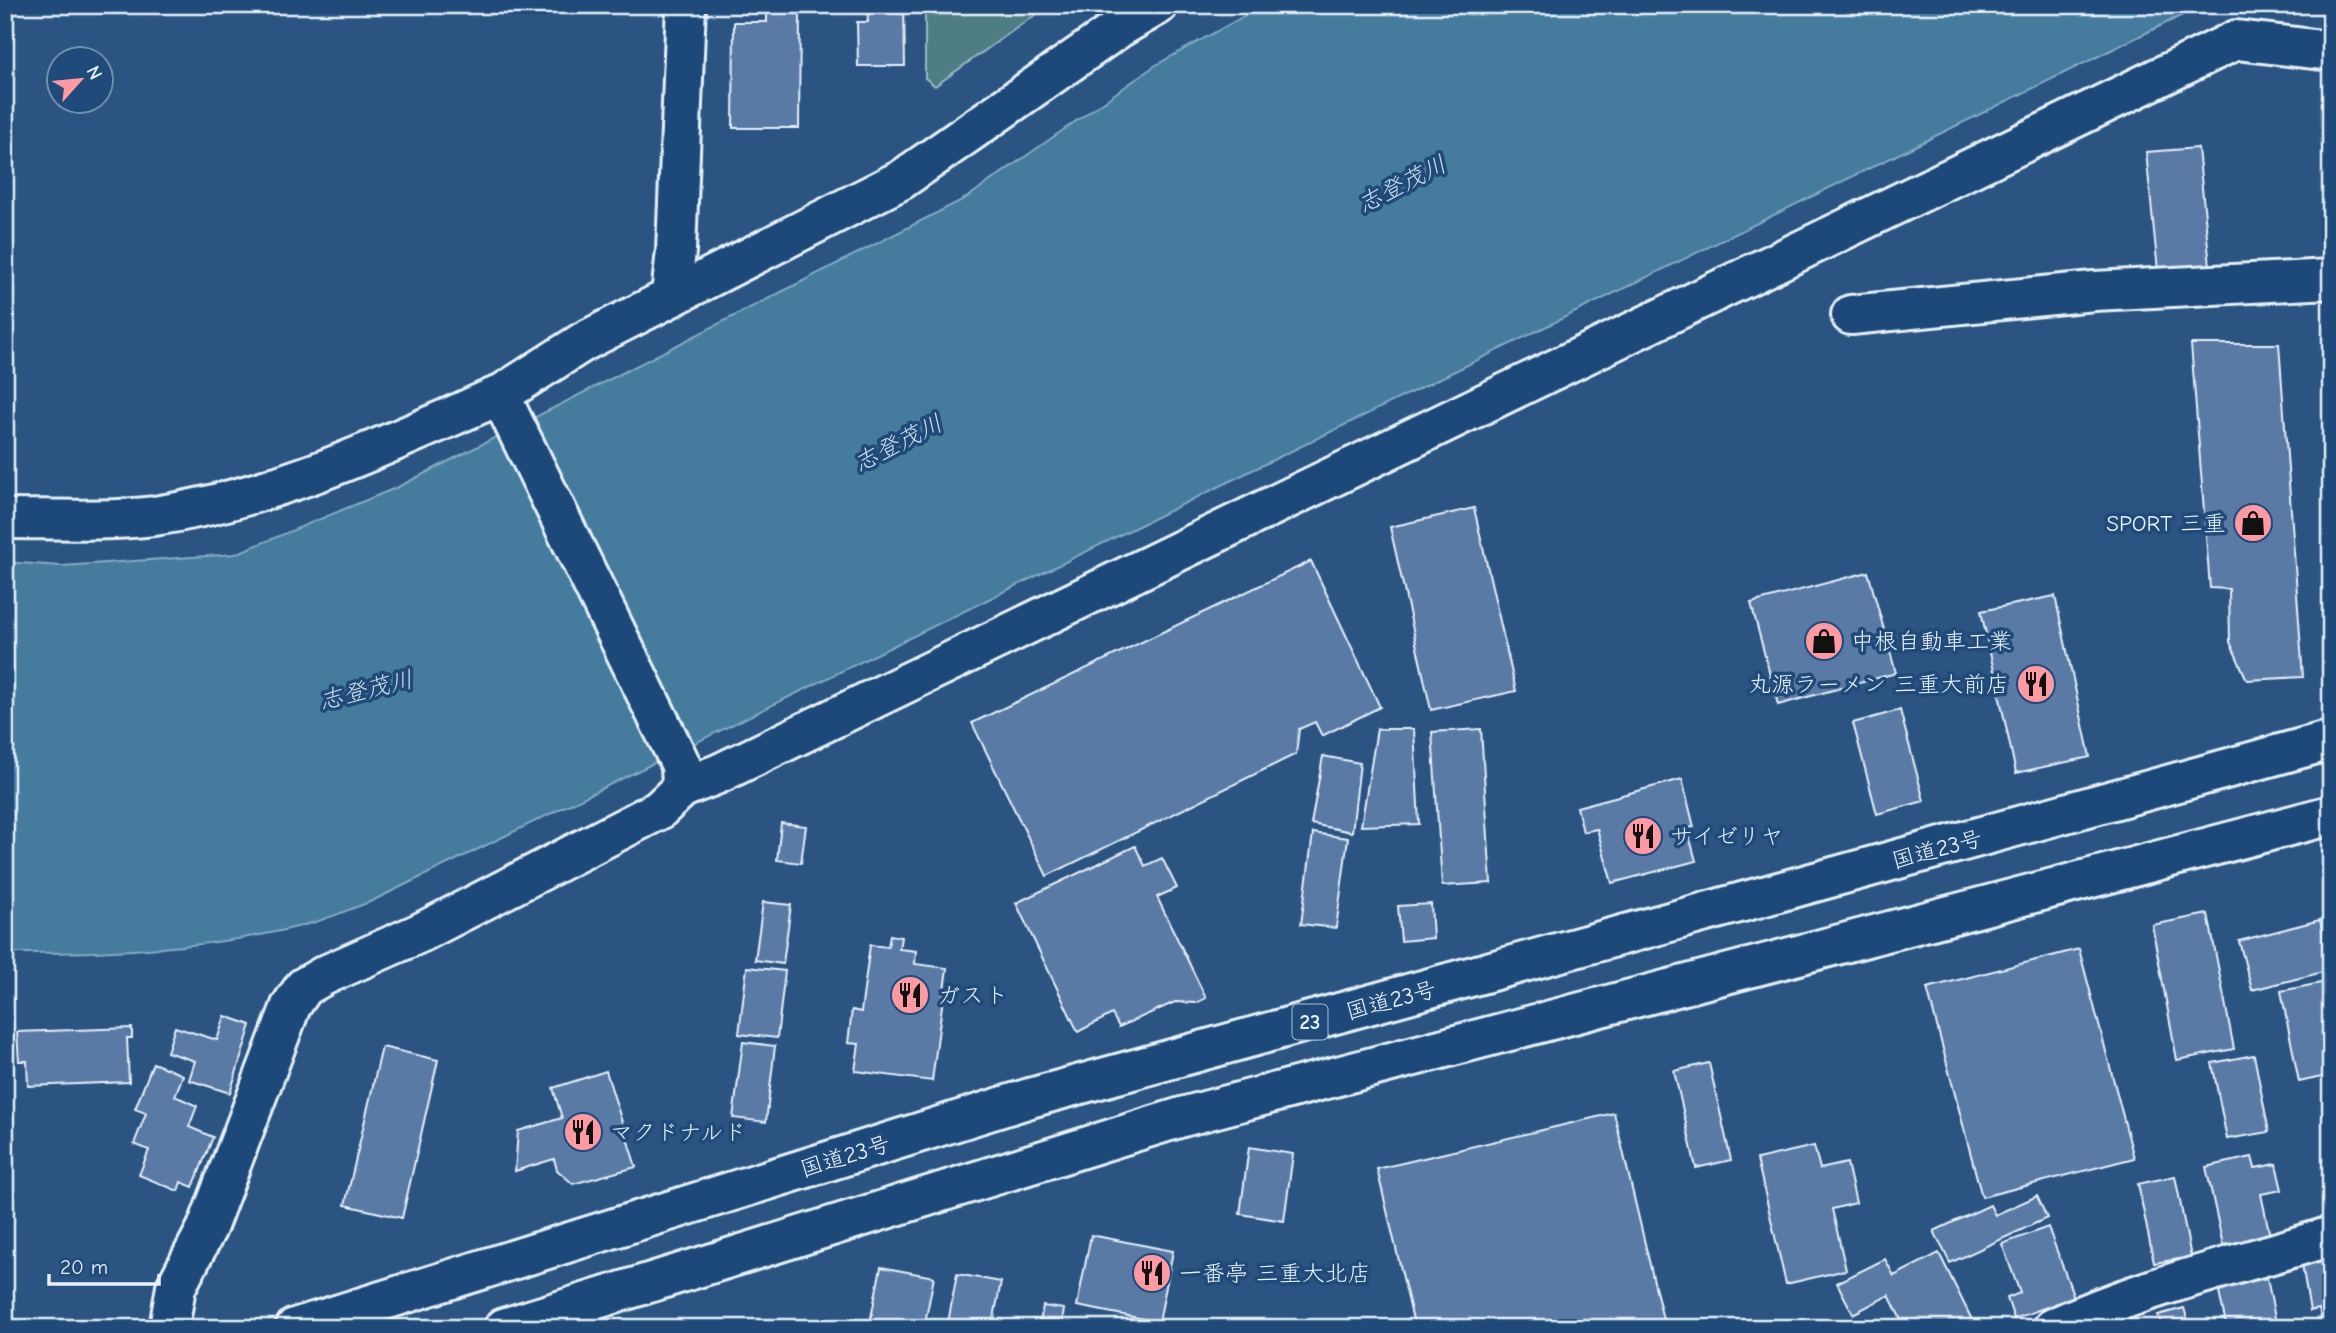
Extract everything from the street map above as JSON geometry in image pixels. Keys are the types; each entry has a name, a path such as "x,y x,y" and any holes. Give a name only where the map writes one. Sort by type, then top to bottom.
{"main road":[{"path":"671,295 676,251 686,5"},
{"path":"5,519 153,516 246,496 503,403 583,342 901,180 1119,28 1158,5"},
{"path":"169,1328 176,1287 207,1228 291,1006 304,987 410,938 659,810 682,776 731,768 2236,40 2331,51"},
{"path":"1850,315 2094,292 2331,279"},
{"path":"503,403 682,776"},
{"name":"国道23号","path":"295,1328 1030,1098 2331,740"},
{"path":"504,1328 1182,1117 2331,815"},
{"path":"2053,1328 2094,1309 2192,1275 2331,1236"}],"green space":[{"path":"925,5 1049,5 935,86 925,78"}],"water":[{"name":"志登茂川","path":"1264,5 2203,5 372,901 312,923 238,939 120,951 5,953 5,562 62,566 235,554 398,487 966,198 1156,65"}],"building":[{"path":"867,5 904,5 905,66 858,66 857,22 868,22"},
{"path":"767,12 800,12 799,128 733,128 734,22 767,22"},
{"path":"2198,148 2210,266 2158,271 2146,152"},
{"path":"2191,344 2279,344 2303,677 2247,680 2230,642 2229,589 2210,588"},
{"path":"1474,508 1516,691 1431,710 1390,527"},
{"path":"1311,561 1380,707 1322,736 1315,722 1299,729 1296,754 1047,876 972,723"},
{"path":"1868,572 1896,673 1778,705 1751,603"},
{"name":"丸源ラーメン 三重大前店","path":"2055,596 2090,757 2016,773 1981,611"},
{"path":"1900,710 1924,801 1877,814 1853,723"},
{"path":"1377,729 1414,729 1419,824 1361,826"},
{"path":"1481,729 1491,883 1442,886 1432,732"},
{"path":"1323,756 1360,763 1352,832 1311,824"},
{"path":"1682,779 1694,827 1687,828 1696,861 1612,883 1597,829 1583,832 1577,807"},
{"path":"781,823 806,826 801,863 777,860"},
{"path":"1313,833 1348,838 1336,928 1301,924"},
{"path":"1135,846 1145,866 1162,858 1177,888 1157,897 1206,998 1196,1003 1175,1002 1119,1027 1112,1014 1078,1032 1016,903"},
{"path":"763,902 791,905 783,964 755,960"},
{"path":"1431,904 1433,938 1401,941 1398,906"},
{"path":"2208,914 2234,1049 2177,1060 2152,925"},
{"path":"2320,920 2331,970 2252,990 2239,941"},
{"path":"890,935 901,937 899,949 916,951 915,964 947,968 932,1081 855,1071 859,1044 848,1043 852,1010 861,1012 870,945 888,947"},
{"path":"2079,949 2134,1158 1982,1197 1927,988"},
{"path":"747,967 785,971 777,1038 739,1034"},
{"path":"2331,981 2331,1075 2299,1082 2281,991"},
{"path":"225,1016 251,1025 230,1093 189,1080 195,1061 167,1052 175,1027 217,1040"},
{"path":"132,1028 132,1038 127,1038 129,1082 28,1086 27,1061 19,1061 17,1032"},
{"path":"743,1042 775,1046 766,1122 733,1118"},
{"path":"382,1047 438,1060 402,1218 345,1205"},
{"path":"2254,1055 2269,1132 2227,1139 2212,1063"},
{"path":"153,1063 183,1075 175,1096 197,1106 189,1127 213,1137 193,1187 181,1182 178,1191 139,1175 149,1150 134,1144 146,1113 135,1109"},
{"path":"1709,1063 1731,1160 1696,1168 1674,1071"},
{"path":"606,1071 636,1167 573,1184 557,1170 554,1159 515,1171 518,1131 562,1118 553,1088"},
{"path":"1614,1113 1665,1328 1415,1328 1377,1169"},
{"path":"1814,1146 1820,1169 1847,1163 1856,1203 1832,1209 1846,1270 1786,1284 1757,1159"},
{"path":"1249,1147 1293,1154 1284,1221 1240,1214"},
{"path":"2252,1157 2255,1168 2276,1164 2282,1190 2261,1194 2270,1236 2223,1245 2206,1167"},
{"path":"2175,1176 2191,1257 2154,1263 2138,1184"},
{"path":"2037,1196 2047,1218 1950,1263 1934,1231 1990,1205 1995,1215"},
{"path":"2048,1227 2074,1297 2014,1319 2007,1298 2020,1293 2002,1244"},
{"path":"1091,1235 1173,1251 1159,1322 1077,1306"},
{"path":"1939,1253 1976,1328 1905,1328 1889,1295 1853,1314 1837,1283 1885,1259 1894,1276"},
{"path":"2331,1259 2331,1328 2323,1328 2319,1309 2310,1311 2302,1264"},
{"path":"881,1267 934,1277 924,1328 869,1328"},
{"path":"957,1274 1001,1282 992,1328 947,1328"},
{"path":"2267,1278 2277,1328 2227,1328 2218,1288"},
{"path":"1043,1306 1064,1309 1061,1328 1039,1328"},
{"path":"2184,1308 2190,1328 2145,1328 2161,1323 2158,1315"}],"place":[{"name":"SPORT 三重","path":"2253,523"},
{"name":"中根自動車工業","path":"1824,641"},
{"name":"丸源ラーメン 三重大前店","path":"2036,684"},
{"name":"サイゼリヤ","path":"1643,836"},
{"name":"ガスト","path":"910,995"},
{"name":"マクドナルド","path":"583,1132"},
{"name":"一番亭 三重大北店","path":"1152,1273"}]}
